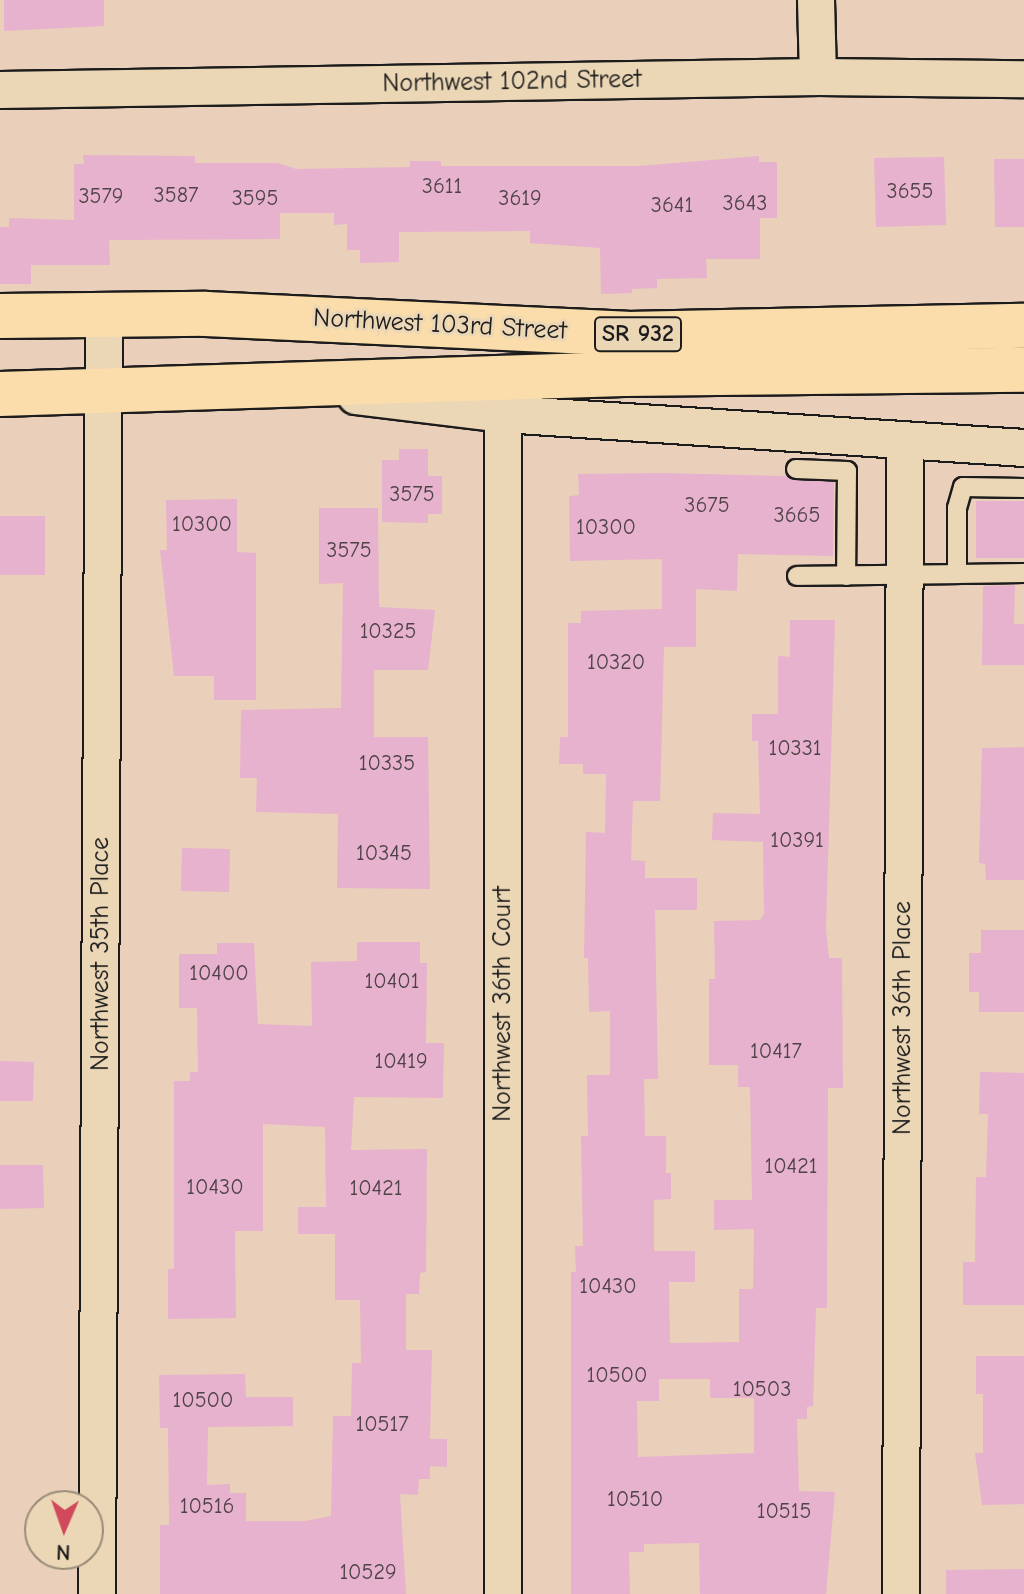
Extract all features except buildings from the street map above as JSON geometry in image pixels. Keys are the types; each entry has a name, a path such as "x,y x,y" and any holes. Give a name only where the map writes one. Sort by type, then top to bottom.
{"main road":[{"name":"Northwest 103rd Street","path":"0,316 238,315 627,334 1024,326"},
{"name":"Northwest 103rd Street","path":"0,394 295,387 624,374 1024,370"}],"street":[{"path":"816,0 818,77"},
{"name":"Northwest 102nd Street","path":"0,90 818,77 1024,79"},
{"name":"Northwest 35th Place","path":"97,1594 104,315"},
{"name":"Northwest 103rd Street","path":"295,387 503,414 1024,448"},
{"name":"Northwest 36th Court","path":"503,414 503,1594"},
{"name":"Northwest 36th Place","path":"901,1594 905,442"}],"lane":[{"path":"796,469 847,471 846,576"},
{"path":"957,574 957,508 963,487 1024,488"},
{"path":"797,576 1024,573"}]}
